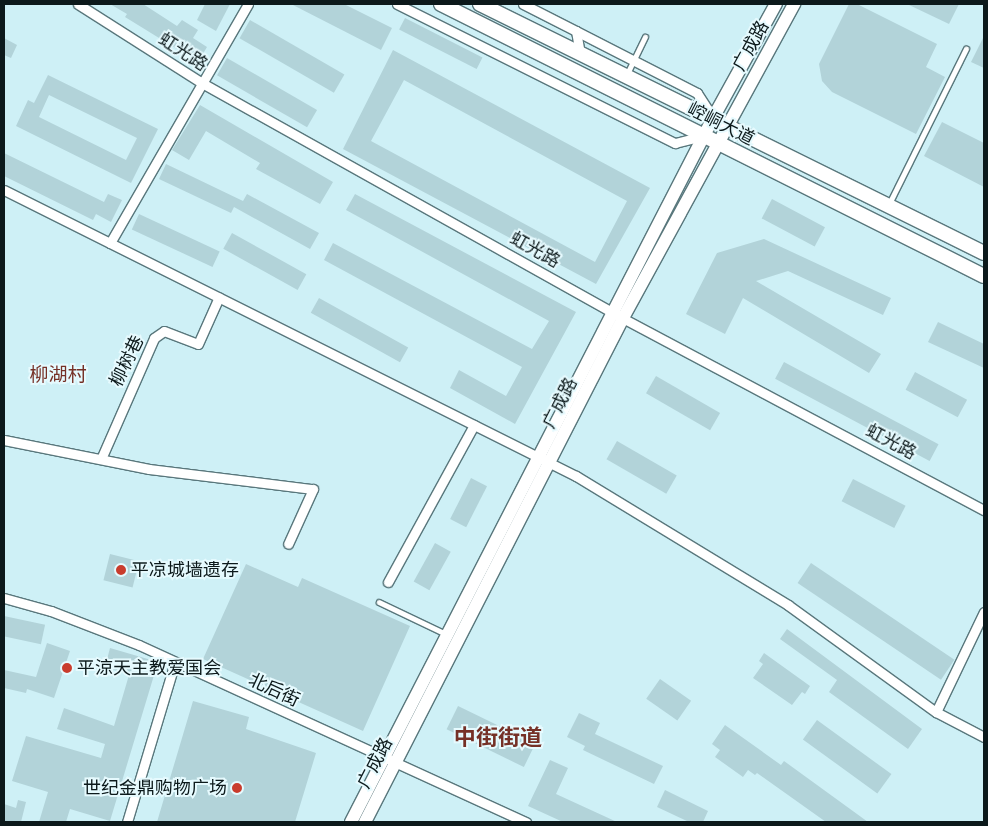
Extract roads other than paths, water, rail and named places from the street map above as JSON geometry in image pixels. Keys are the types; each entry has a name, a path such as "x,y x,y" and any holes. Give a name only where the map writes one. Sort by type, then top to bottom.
{"main road":[{"name":"崆峒大道","path":"441,4 984,276"},
{"name":"崆峒大道","path":"480,4 984,253"},
{"name":"广成路","path":"351,822 389,761 618,315 703,136 776,4"},
{"name":"广成路","path":"618,315 718,143 794,4"},
{"name":"广成路","path":"365,822 389,761 448,634 544,460"}],"street":[{"name":"虹光路","path":"78,4 202,83 618,315 984,510"},
{"path":"110,243 248,4"},
{"path":"397,4 674,143 703,136"},
{"path":"523,4 697,93 713,118"},
{"path":"576,30 580,53"},
{"path":"4,190 544,460 788,605 936,712 984,737"},
{"name":"柳树巷","path":"101,459 154,338 164,331 198,344 219,298"},
{"path":"388,582 474,425"},
{"path":"4,440 149,469 313,489 288,544"},
{"name":"北后街","path":"4,598 51,611 175,662 507,818 526,822"},
{"path":"936,712 984,612"},
{"path":"127,822 175,662"}],"lane":[{"path":"626,75 645,37"},
{"path":"888,205 966,49"},
{"path":"379,602 448,634"}],"place":[{"name":"平凉城墙遗存","path":"121,570"},
{"name":"平涼天主教爱国会","path":"67,668"},
{"name":"世纪金鼎购物广场","path":"237,788"}],"district":[{"name":"柳湖村","path":"58,375"},
{"name":"中街街道","path":"498,738"}]}
